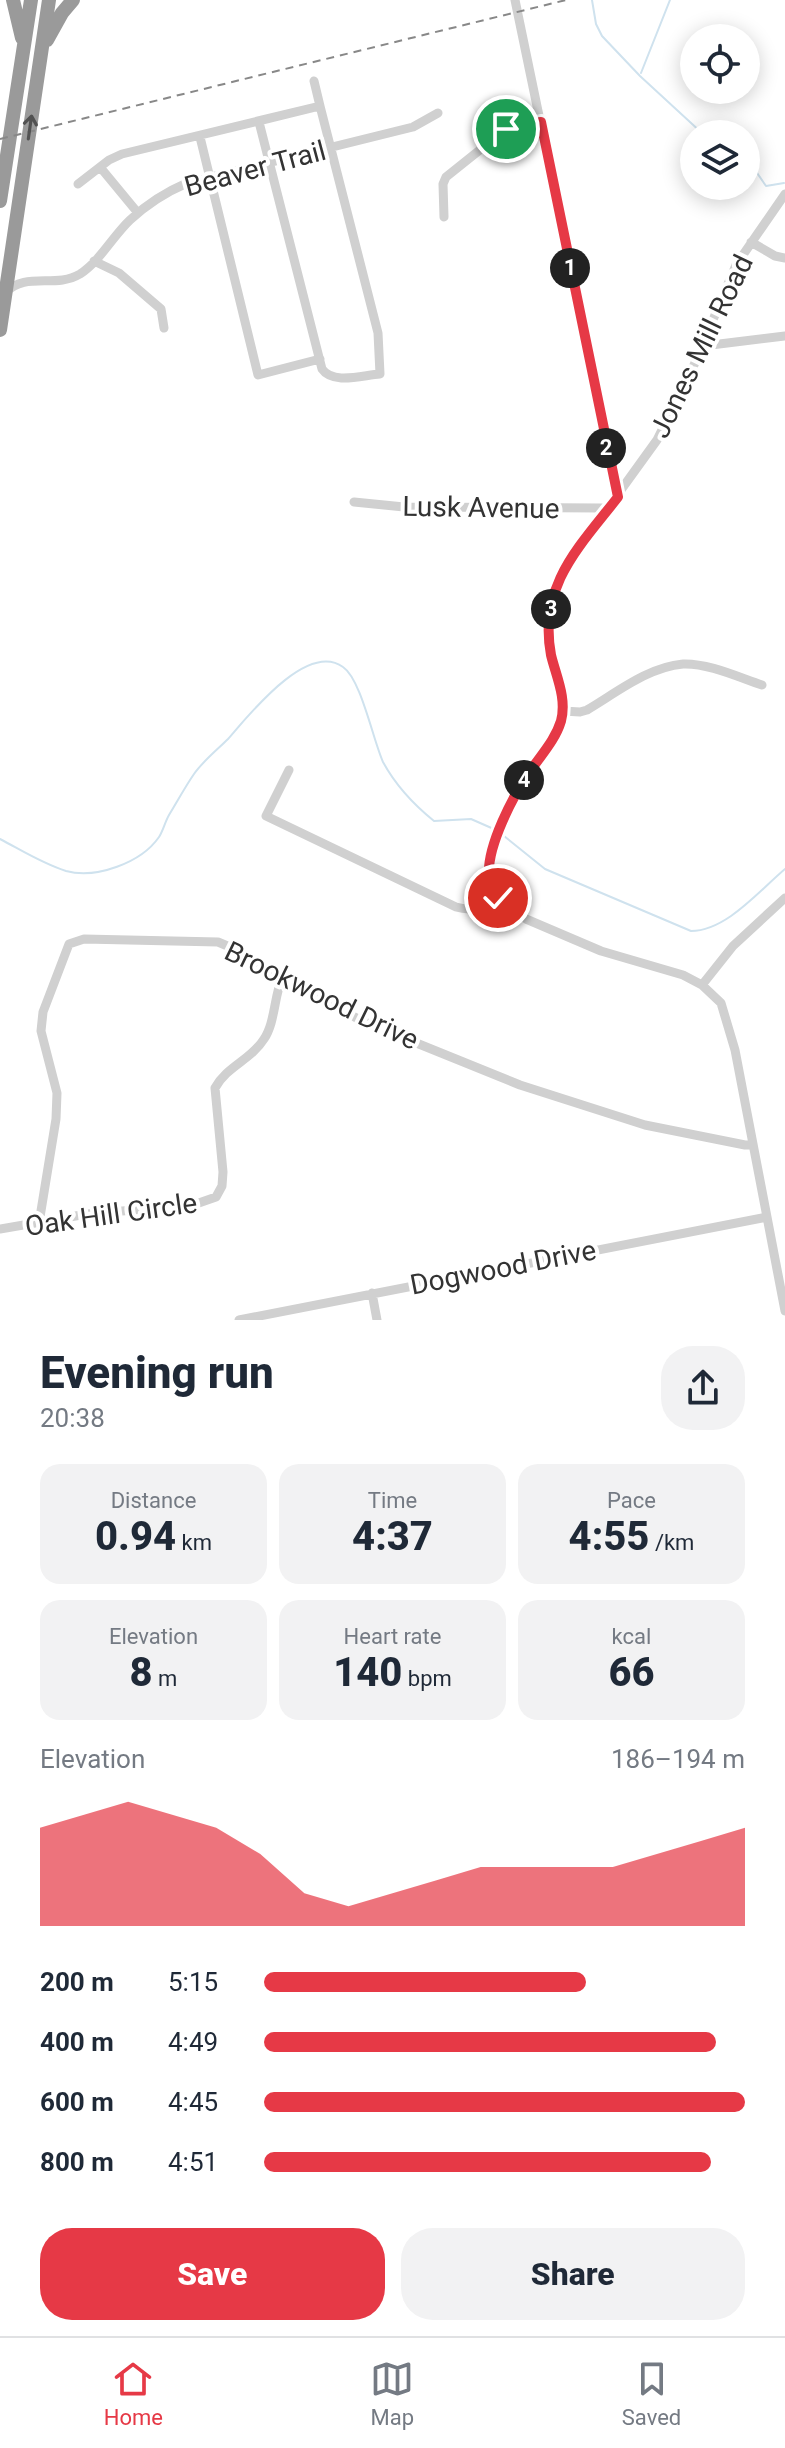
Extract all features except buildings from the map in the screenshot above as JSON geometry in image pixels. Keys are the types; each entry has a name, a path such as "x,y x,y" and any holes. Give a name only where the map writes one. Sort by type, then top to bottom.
{"highway":[{"path":"13,0 23,54"},
{"path":"0,201 31,0"},
{"path":"0,330 49,0"},
{"path":"41,55 56,22 73,0"}],"street":[{"path":"515,0 618,497"},
{"path":"259,122 322,369 330,377 380,374 378,333 314,81"},
{"path":"78,184 122,154 320,106"},
{"name":"Beaver Trail","path":"5,293 18,283 50,282 80,273 138,213 162,194 187,183 413,127 438,113"},
{"path":"444,217 443,184 446,177 506,129 541,122"},
{"path":"200,137 258,375 320,359"},
{"path":"100,167 138,213"},
{"name":"Jones Mill Road","path":"563,711 550,644 552,603 565,566 657,440 703,346 736,265 785,194"},
{"path":"751,242 775,256 785,258"},
{"path":"10,260 17,271 32,281"},
{"path":"94,261 119,273 161,309 164,328"},
{"path":"703,346 785,336"},
{"name":"Lusk Avenue","path":"354,502 404,507 602,508 607,511"},
{"path":"762,685 684,664 654,671 587,710 563,711 556,734 517,791 493,851 489,873 498,898 515,913 553,932 615,956 683,975 702,985 718,999 728,1018 785,1311"},
{"path":"289,770 266,816 456,907 465,910 479,908 498,898"},
{"path":"702,985 733,946 785,898"},
{"name":"Brookwood Drive","path":"39,1223 56,1119 57,1093 41,1031 43,1012 69,944 84,939 218,942 362,1021 520,1085 645,1125 753,1144"},
{"name":"Oak Hill Circle","path":"0,1229 87,1214 193,1205 216,1197 222,1186 223,1172 215,1088 221,1077 259,1046 267,1035 282,978"},
{"name":"Dogwood Drive","path":"239,1320 767,1217"},
{"path":"372,1293 377,1320"}],"waterway":[{"path":"592,0 596,24 602,36 688,120"},
{"path":"641,73 670,0"},
{"path":"760,177 766,186 784,183"},
{"path":"0,839 66,871 104,871 130,861 159,837 198,769 264,699 296,672 313,664 329,662 343,667 355,684 383,762 412,801 434,821 471,819 496,830"},
{"path":"504,836 545,869 691,931 704,929 729,917 785,869"}],"railway":[{"path":"0,139 566,0"}],"route":[{"path":"498,898 489,877 493,851 517,791 553,739 562,718 562,697 550,648 549,624 556,586 573,554 618,497 541,122 506,129"}]}
